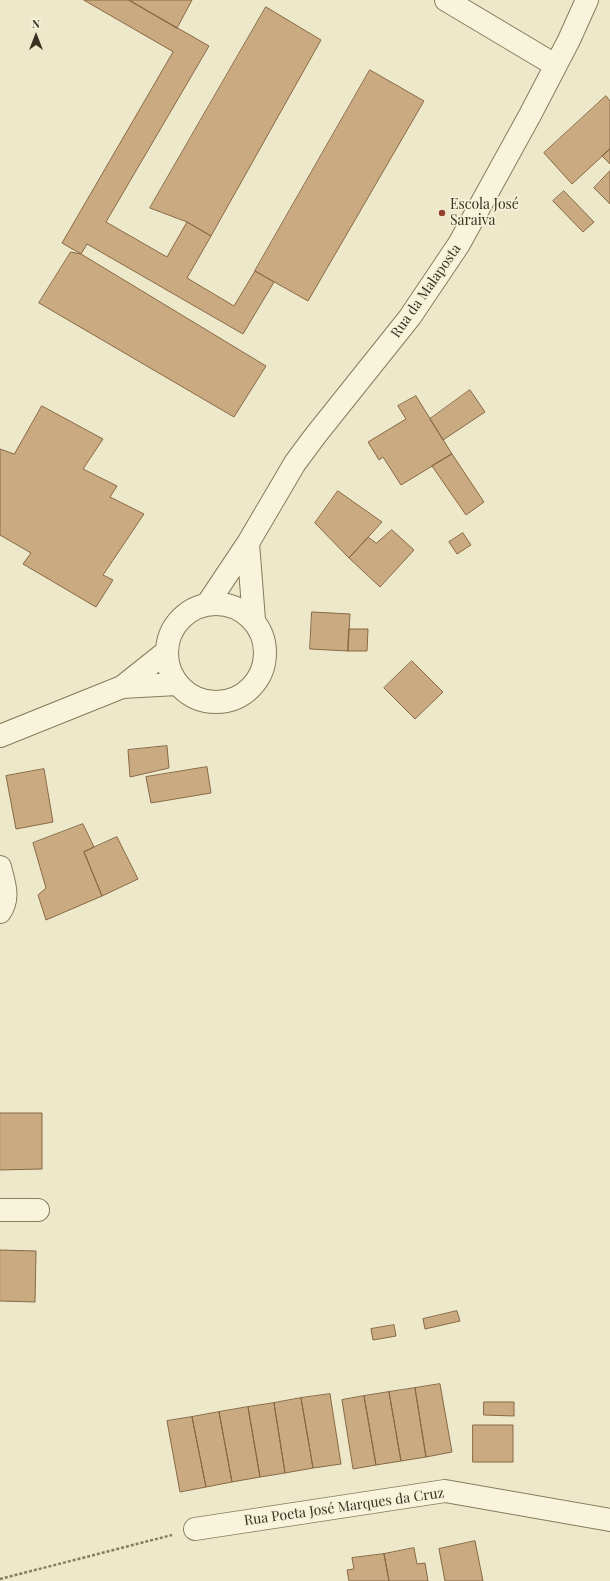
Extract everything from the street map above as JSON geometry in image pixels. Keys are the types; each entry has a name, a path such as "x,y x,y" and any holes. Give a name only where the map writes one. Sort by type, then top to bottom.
{"street":[{"path":"446,0 555,65"},
{"name":"Rua da Malaposta","path":"208,603 248,543 299,458 410,317 459,244 569,40 587,0"},
{"path":"248,543 254,620"},
{"path":"208,603 224,603 241,609 254,620 262,633 266,648 265,664 259,679 248,691 235,699 219,702 204,700 189,694 177,684 169,669 166,652 168,639 174,626 183,616 195,608 208,603"},
{"path":"0,736 122,687 166,652"},
{"path":"122,687 177,684"},
{"path":"0,867 6,891 4,906 0,912"},
{"path":"0,1210 38,1210"},
{"name":"Rua Poeta José Marques da Cruz","path":"195,1529 445,1491 610,1520"}],"path":[{"path":"0,1579 195,1529"}],"building":[{"path":"84,0 129,0 209,46 106,222 167,257 187,222 211,236 187,278 234,306 255,271 274,282 243,334 87,244 81,254 62,243 173,52"},
{"path":"129,0 192,0 177,28"},
{"path":"266,7 321,40 211,236 187,222 150,208"},
{"path":"370,70 424,101 308,301 255,271"},
{"path":"606,96 610,101 610,149 572,184 544,153"},
{"path":"610,149 610,164 602,156"},
{"path":"610,171 610,204 594,188"},
{"path":"564,191 594,222 583,232 553,201"},
{"path":"71,252 81,254 266,366 234,417 39,303"},
{"path":"470,390 485,412 443,440 430,419"},
{"path":"416,396 452,454 401,485 383,457 379,460 368,442 406,419 398,406"},
{"path":"42,406 103,439 83,469 117,486 110,497 144,514 103,575 113,580 96,607 23,564 31,553 0,535 0,449 14,454"},
{"path":"452,454 484,502 466,515 432,466"},
{"path":"338,491 382,522 349,558 315,523"},
{"path":"392,530 414,550 380,587 349,558 368,537 376,543"},
{"path":"463,533 471,545 457,554 449,542"},
{"path":"312,612 350,614 348,651 310,649"},
{"path":"349,629 368,629 367,651 348,651"},
{"path":"412,661 443,692 415,719 384,688"},
{"path":"167,746 169,768 130,777 128,750"},
{"path":"207,767 211,793 151,803 146,777"},
{"path":"44,769 53,822 16,829 6,776"},
{"path":"83,824 94,847 84,852 102,896 46,920 38,895 46,888 33,843"},
{"path":"117,837 138,879 102,896 84,852"},
{"path":"0,1113 42,1113 42,1169 0,1170"},
{"path":"0,1250 36,1251 35,1302 0,1301"},
{"path":"457,1311 460,1321 425,1329 423,1319"},
{"path":"394,1325 396,1336 373,1340 371,1329"},
{"path":"440,1384 452,1452 426,1457 415,1388"},
{"path":"415,1388 426,1457 401,1461 389,1392"},
{"path":"389,1392 401,1461 376,1465 364,1396"},
{"path":"330,1394 341,1464 313,1468 301,1398"},
{"path":"364,1396 376,1465 353,1469 342,1400"},
{"path":"301,1398 313,1468 285,1473 274,1403"},
{"path":"484,1402 514,1402 514,1416 484,1415"},
{"path":"274,1403 285,1473 260,1477 248,1407"},
{"path":"248,1407 260,1477 232,1482 219,1412"},
{"path":"219,1412 232,1482 206,1487 192,1417"},
{"path":"192,1417 206,1487 180,1492 167,1421"},
{"path":"473,1425 513,1425 513,1462 473,1462"},
{"path":"475,1541 483,1581 445,1581 439,1549"},
{"path":"414,1548 417,1564 425,1563 428,1581 389,1581 384,1554"},
{"path":"384,1554 389,1581 349,1581 347,1570 354,1569 352,1558"}],"place":[{"name":"Escola José Saraiva","path":"442,213"}]}
